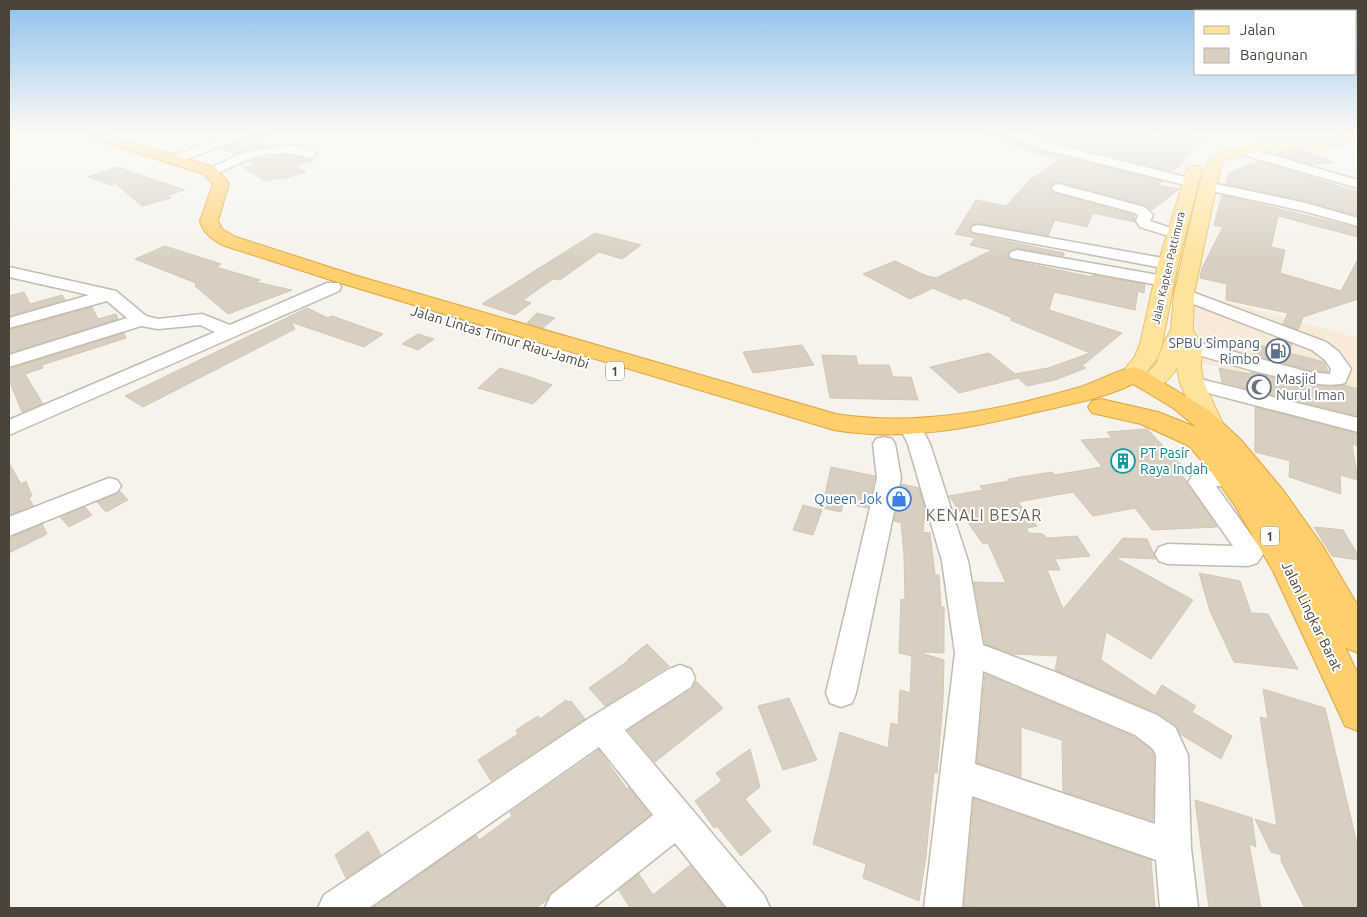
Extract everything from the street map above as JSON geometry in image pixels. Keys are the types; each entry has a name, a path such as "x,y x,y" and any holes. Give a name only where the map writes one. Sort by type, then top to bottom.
{"highway":[{"name":"Jalan Lintas Timur Riau-Jambi","path":"196,177 205,186 191,224 196,237 213,248 333,287 834,422 915,436 969,438 1101,407 1136,382"},
{"name":"Jalan Lintas Timur Riau-Jambi","path":"215,177 221,183 209,221 210,227 214,232 229,241 602,360 829,436 884,444 957,423 1136,382"},
{"name":"Jalan Lingkar Barat","path":"1136,382 1183,422 1205,432 1261,480 1350,610 1358,638"},
{"path":"1101,407 1205,432"},
{"name":"Jalan Lingkar Barat","path":"1205,432 1266,529 1305,597 1358,714"}],"main road":[{"name":"Jalan Kapten Pattimura","path":"1136,382 1151,344 1168,264 1191,177"},
{"name":"Jalan Kapten Pattimura","path":"1136,382 1167,366 1183,340 1184,294 1210,177"},
{"path":"1177,228 1198,228"},
{"path":"1183,340 1205,432"}],"street":[{"path":"1168,177 1189,182"},
{"path":"1334,177 1358,184"},
{"path":"1207,186 1306,207 1358,222"},
{"path":"1059,188 1140,210 1146,215 1143,220 1145,224 1177,228"},
{"path":"978,229 1168,264"},
{"path":"1017,254 1164,281"},
{"path":"9,272 110,295 140,320 158,324 202,319 230,332"},
{"path":"9,289 42,280"},
{"path":"9,428 333,287"},
{"path":"1183,340 1314,379 1338,379 1350,372 1319,346 1184,294"},
{"path":"9,323 110,295"},
{"path":"9,361 140,320"},
{"path":"1192,383 1358,425"},
{"path":"915,436 954,561 965,612 970,653 942,908"},
{"path":"841,692 889,478 884,444"},
{"path":"1168,554 1248,556 1251,553 1200,482 1203,478 1233,479"},
{"path":"9,527 110,486"},
{"path":"970,653 1044,681 1129,718 1157,732 1164,738 1172,755 1173,848 1179,908"},
{"path":"337,908 602,728 680,678"},
{"path":"602,728 751,908"},
{"path":"958,775 1173,848"},
{"path":"565,908 678,818"}],"shaded area":[{"name":"SPBU Simpang Rimbo","path":"1193,293 1358,338 1358,396 1199,363"}],"building":[{"path":"88,177 146,177 185,190 168,195 171,198 142,206 115,183 111,185"},
{"path":"258,177 289,177 281,179 265,181"},
{"path":"1035,177 1145,177 1162,181 1158,185 1179,189 1152,210 1145,205 1059,182 1050,187 1054,193 1134,215 1135,222 1093,213 1087,227 1055,220 1048,236 978,223 971,225 969,230 973,234 1064,253 1064,256 1016,248 1007,254 1011,260 1092,277 1092,275 1145,284 1144,293 1138,291 1135,310 1054,292 1049,310 1122,333 1082,366 1086,368 1055,380 1027,386 1018,378 959,393 930,367 989,353 1015,374 1048,368 1090,353 1010,320 1012,318 965,298 960,300 933,288 910,299 863,274 895,261 927,276 936,278 992,250 970,245 975,238 955,234 976,200 1006,206"},
{"path":"1228,177 1309,177 1358,192 1358,216 1306,201 1226,184"},
{"path":"1222,195 1358,228 1358,237 1278,216 1271,247 1285,250 1280,273 1341,291 1358,259 1358,299 1303,317 1298,330 1283,324 1288,313 1226,300 1227,284 1200,278 1202,268 1223,227 1214,225"},
{"path":"595,233 641,245 622,259 599,252 560,280 553,279 523,300 531,303 515,315 482,304"},
{"path":"165,246 221,264 216,267 260,280 255,282 292,290 228,314 195,286 196,283 135,259"},
{"path":"24,292 30,304 62,295 65,300 9,316 9,296"},
{"path":"92,307 98,319 116,314 118,319 9,353 9,330"},
{"path":"307,308 328,318 332,316 383,334 364,347 291,322 295,329 143,407 125,396"},
{"path":"537,313 555,318 543,328 527,323"},
{"path":"124,333 126,338 42,365 43,368 25,374 43,404 22,412 9,380 9,369"},
{"path":"418,334 434,339 418,350 402,344"},
{"path":"1278,339 1292,344 1289,353 1324,362 1328,372 1309,370 1254,355 1256,344 1274,349"},
{"path":"802,345 814,365 753,373 743,352"},
{"path":"822,355 856,356 858,365 889,365 893,377 911,377 918,400 830,398"},
{"path":"500,368 552,385 533,404 478,388"},
{"path":"1219,368 1250,374 1251,372 1309,385 1343,385 1358,389 1358,416 1222,382"},
{"path":"1255,407 1358,434 1358,446 1352,444 1358,480 1340,475 1341,494 1289,477 1290,461 1255,452"},
{"path":"1147,429 1182,466 1177,467 1217,527 1152,530 1135,508 1093,516 1073,492 1018,502 1037,526 1027,528 1028,533 1043,534 1047,538 1077,536 1090,556 1055,559 1060,570 1047,570 1063,609 1123,538 1147,539 1156,559 1114,557 1193,600 1151,659 1106,632 1101,660 1155,696 1162,685 1196,706 1192,712 1232,736 1221,759 1180,734 1176,725 1158,713 1055,670 1058,656 1013,654 985,644 974,582 1006,583 988,543 983,544 949,496 983,490 980,486 1009,481 1008,479 1052,472 1055,475 1102,467 1081,440 1112,438 1107,432"},
{"path":"9,463 21,484 26,481 32,496 29,497 33,506 9,515"},
{"path":"831,467 875,476 868,508 843,503 841,512 822,508"},
{"path":"902,484 919,488 925,509 923,532 930,533 935,575 939,575 941,607 944,607 944,653 924,652 924,654 944,660 937,773 934,772 926,856 919,901 863,878 866,864 813,844 840,732 888,748 891,723 898,725 900,690 910,693 912,656 899,653 901,599 905,600 904,554 901,523 894,521"},
{"path":"120,491 128,500 106,512 97,502"},
{"path":"803,505 822,510 813,535 793,530"},
{"path":"85,507 92,515 69,527 60,517"},
{"path":"42,524 47,534 9,553 9,538"},
{"path":"1314,527 1343,530 1358,555 1358,560 1332,556"},
{"path":"1199,573 1240,581 1251,613 1268,614 1298,669 1234,662 1210,611"},
{"path":"647,644 669,666 605,706 589,688 629,660"},
{"path":"985,674 1134,737 1152,750 1154,755 1153,821 1063,791 1062,740 1021,727 1021,777 977,763"},
{"path":"696,681 723,708 655,762 628,730 692,689"},
{"path":"1263,689 1325,708 1358,848 1358,908 1305,908 1281,861 1281,855 1271,852 1255,819 1277,826 1260,717 1268,719"},
{"path":"789,698 817,760 783,770 758,706"},
{"path":"566,700 568,702 571,701 585,719 491,781 478,760 518,734 516,730 538,716 540,719"},
{"path":"750,749 760,787 745,799 771,831 741,856 717,826 714,828 695,801 722,781 716,773"},
{"path":"599,750 627,789 629,787 650,815 550,894 547,900 536,908 372,908 476,835 479,840 512,816 510,812"},
{"path":"974,799 1151,860 1155,908 964,907"},
{"path":"1195,800 1252,818 1256,847 1249,844 1261,908 1209,908"},
{"path":"368,831 381,855 346,878 335,855"},
{"path":"690,865 725,908 630,908 619,890 639,874 653,895"}],"place":[{"name":"SPBU Simpang Rimbo","path":"1278,351"},
{"name":"Masjid Nurul Iman","path":"1259,387"},
{"name":"PT Pasir Raya Indah","path":"1123,461"},
{"name":"Queen Jok","path":"899,499"}],"district":[{"name":"KENALI BESAR","path":"984,515"}]}
